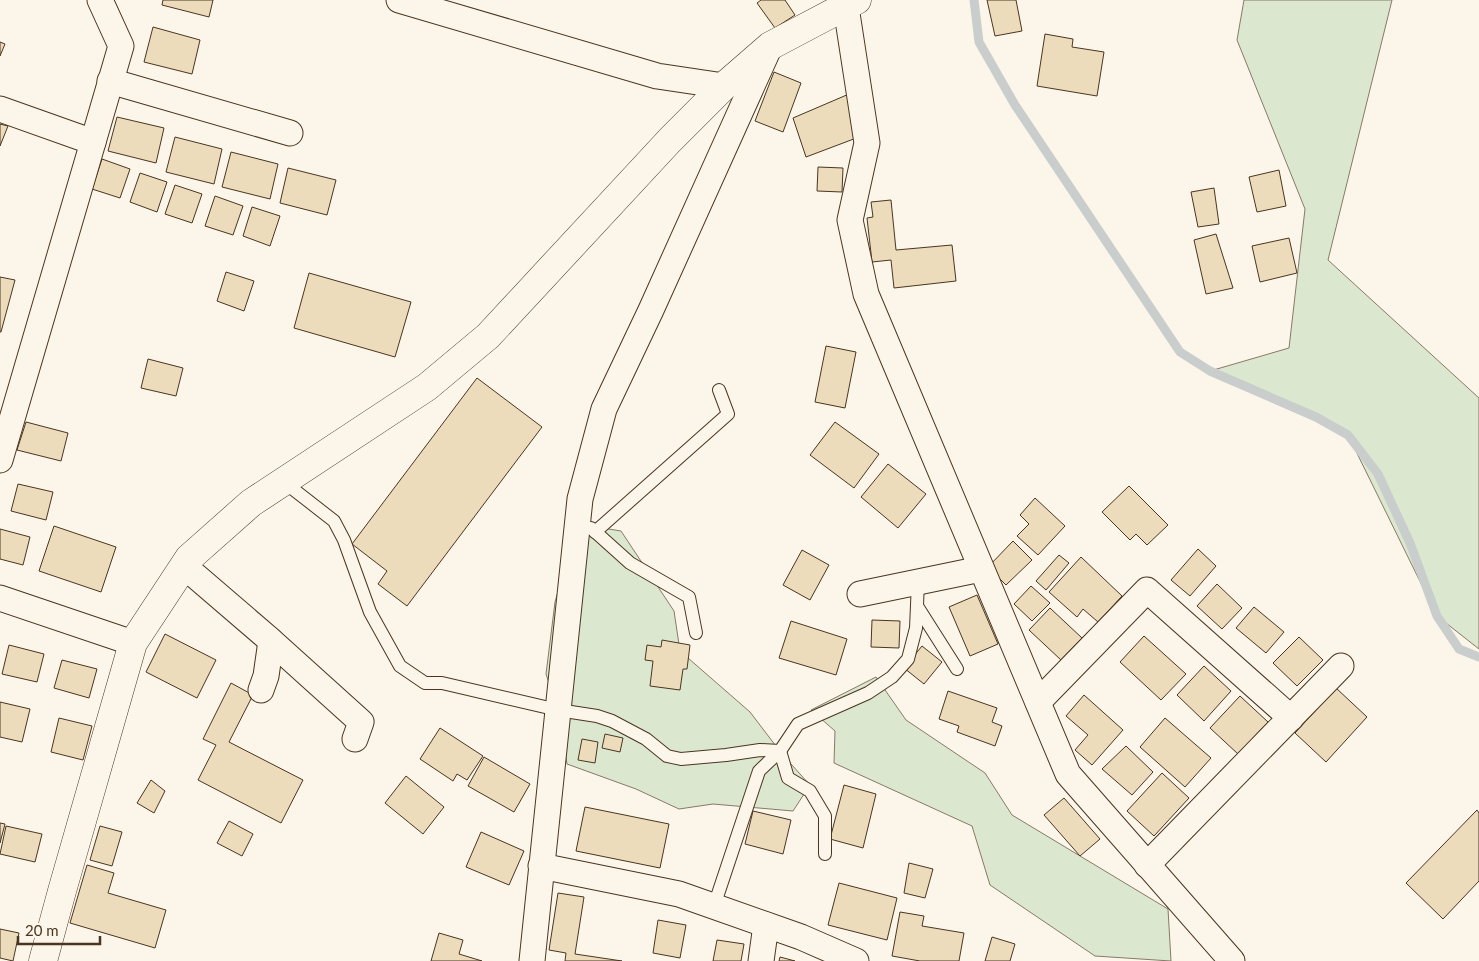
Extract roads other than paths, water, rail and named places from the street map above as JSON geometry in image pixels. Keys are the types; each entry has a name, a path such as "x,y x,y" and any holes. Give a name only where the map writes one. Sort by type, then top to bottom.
{"street":[{"path":"0,460 121,46 100,0"},
{"path":"398,0 657,76 724,86"},
{"path":"43,961 133,643 189,558 251,503 427,387 488,336 670,140 724,86 770,46 849,2 867,142 850,220 866,294 1068,774 1232,961"},
{"path":"532,961 558,710 587,524 580,500 604,409 651,310 770,46"},
{"path":"110,81 290,133"},
{"path":"0,109 92,142"},
{"path":"184,566 361,722 354,738"},
{"path":"860,594 981,569"},
{"path":"1038,702 1147,590 1291,718"},
{"path":"0,598 133,643"},
{"path":"261,690 266,676 271,641"},
{"path":"1147,865 1341,666"},
{"path":"541,866 679,894 801,937 856,961"},
{"path":"761,961 766,924"}],"lane":[{"path":"696,633 689,597 630,563 587,524 728,414 720,390"},
{"path":"284,482 334,521 344,540 370,612 400,666 425,683 442,683 558,710 597,716 612,721 646,739 667,756 681,758 726,755 760,750 780,750"},
{"path":"714,906 759,771 780,750 798,724 868,693 892,677 908,659 916,628 918,582"},
{"path":"917,606 957,669"},
{"path":"780,750 788,778 810,791 825,816 825,854"}],"waterway":[{"path":"974,0 979,42 1015,105 1180,352 1210,371 1316,417 1348,435 1378,474 1410,543 1437,616 1459,649 1479,657"}]}
